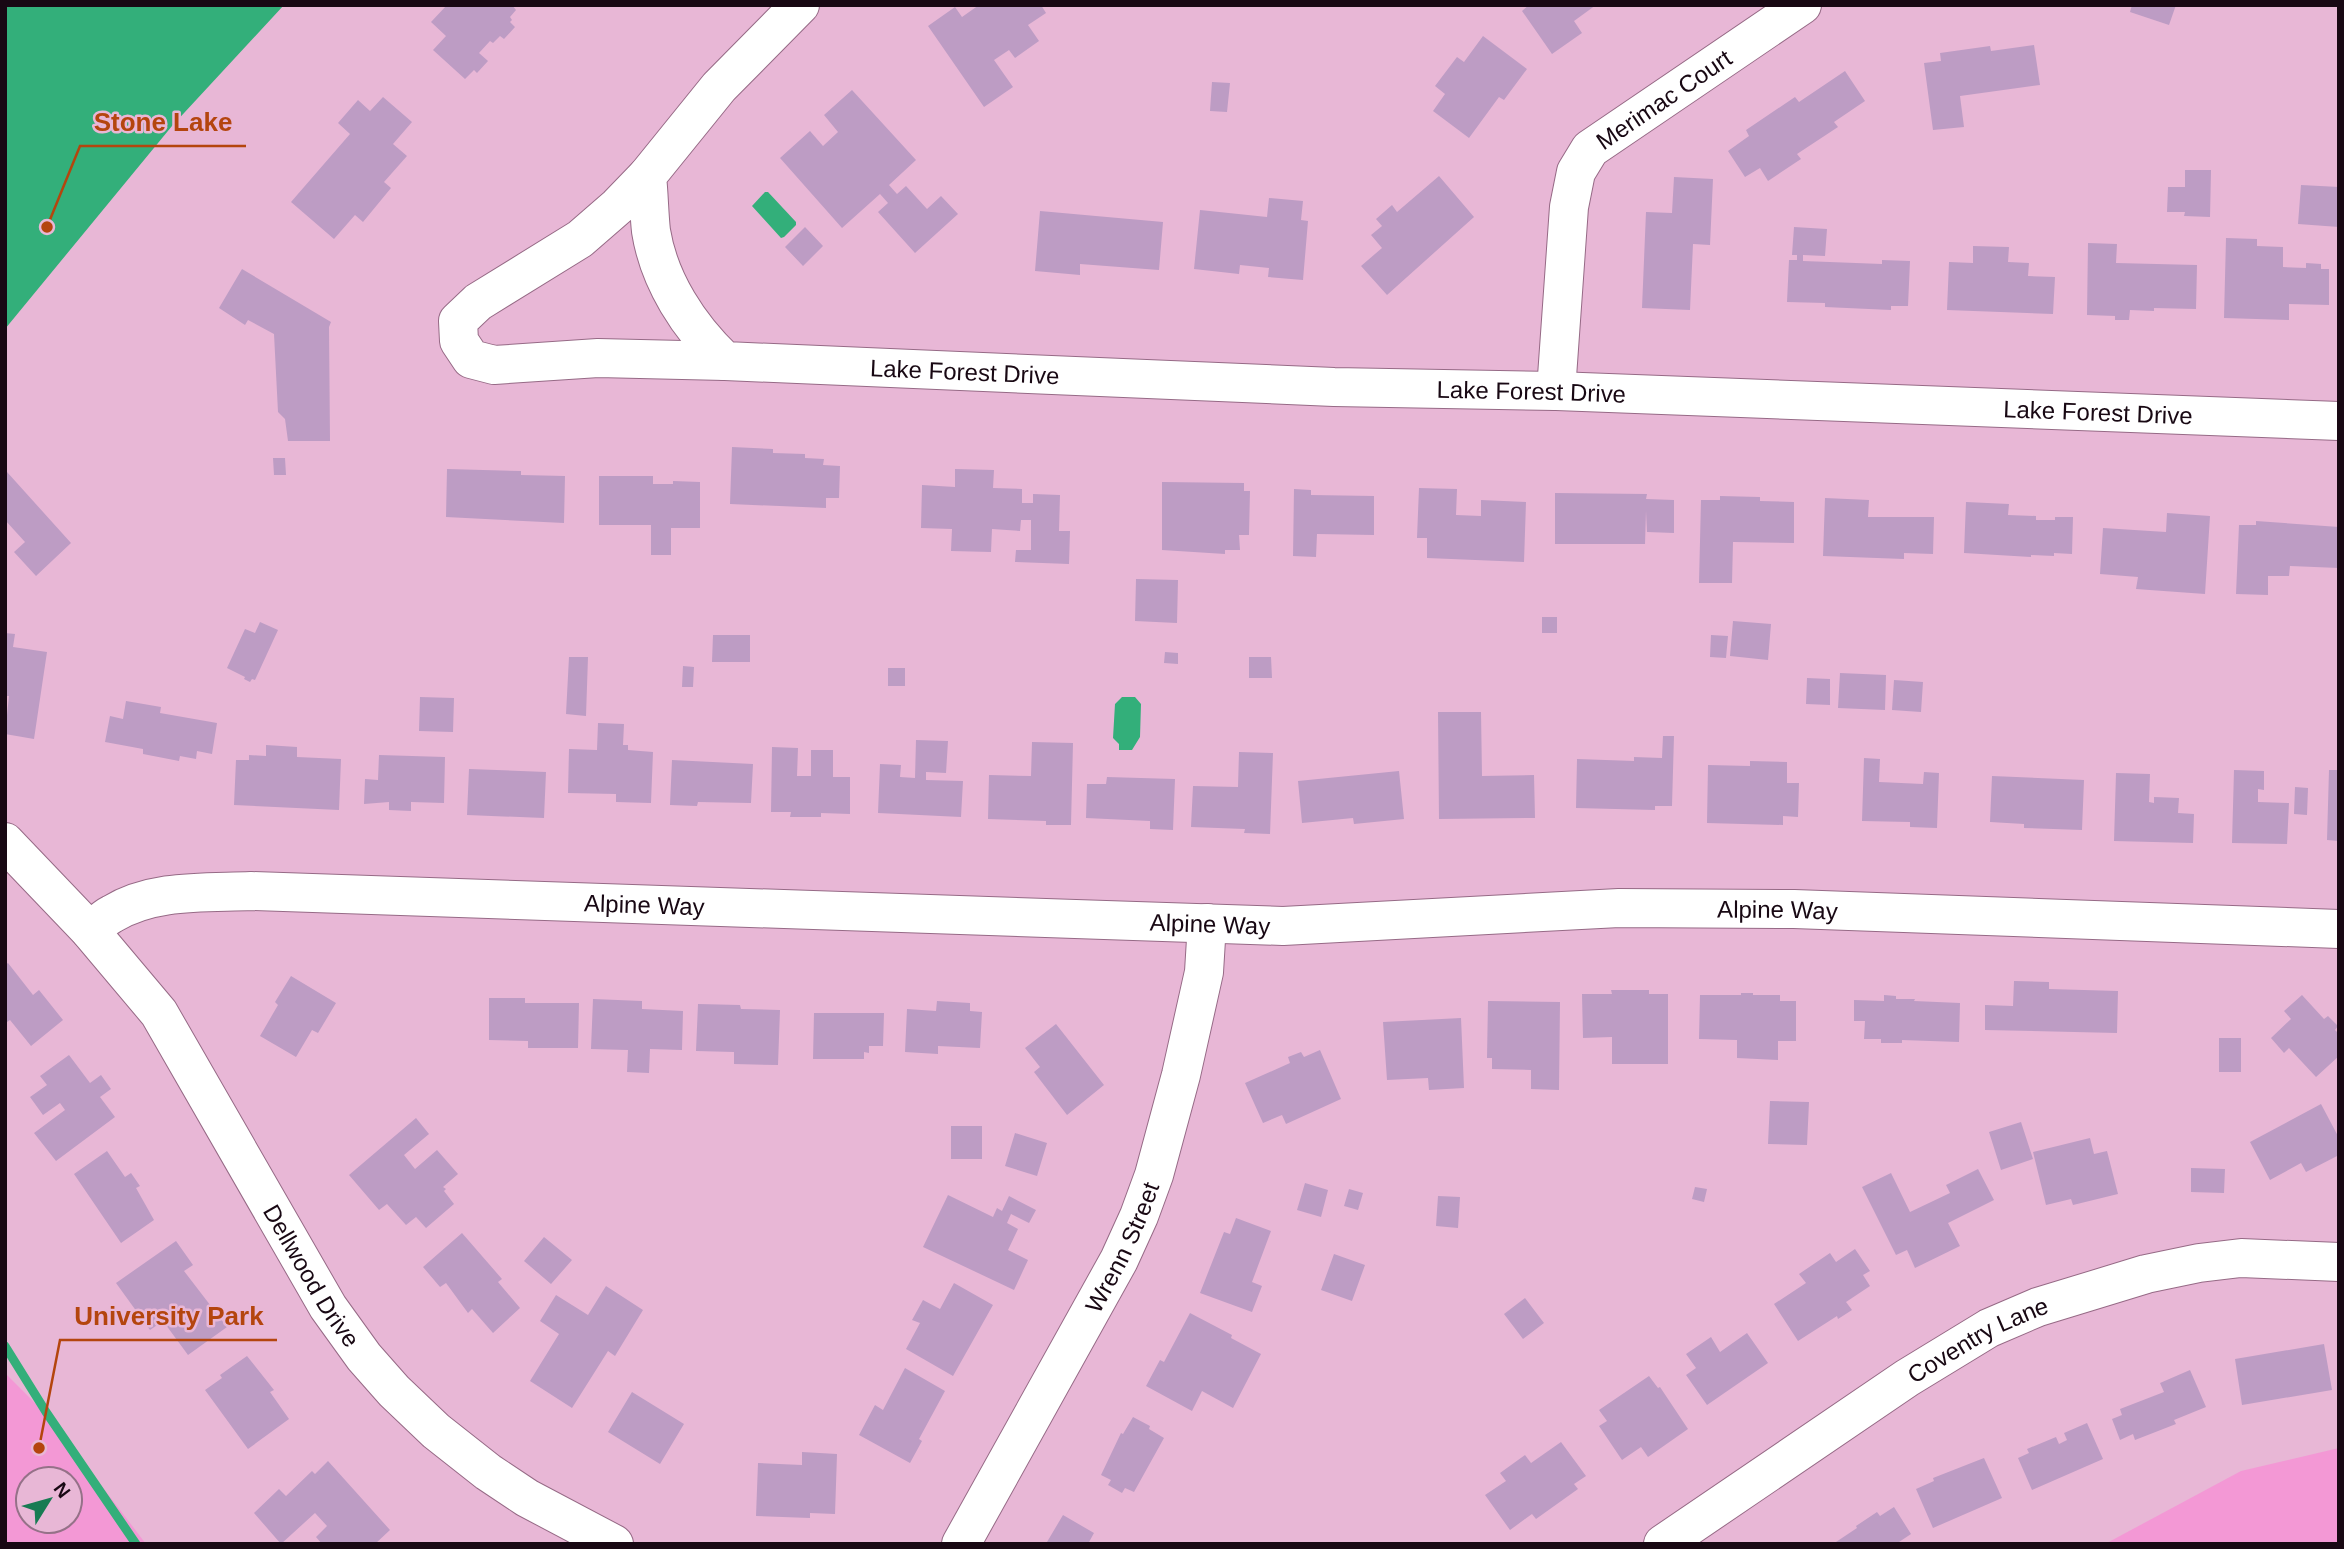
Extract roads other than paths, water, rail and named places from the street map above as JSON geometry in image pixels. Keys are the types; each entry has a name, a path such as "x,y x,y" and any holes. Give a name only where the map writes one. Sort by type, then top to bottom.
{"street":[{"name":"Lake Forest Drive","path":"800,5 719,87 647,176 618,206 580,239 478,302 458,320 458,341 471,359 494,365 598,358 725,361 1334,387 1556,391 2339,421"},
{"name":"Merimac Court","path":"1556,391 1569,207 1576,172 1590,149 1802,5"},
{"path":"647,176 652,232 668,286 709,346 725,361"},
{"name":"Dellwood Drive","path":"5,842 90,930 159,1013 328,1307 364,1357 394,1391 436,1431 488,1472 527,1498 614,1544"},
{"name":"Alpine Way","path":"90,930 112,914 137,902 168,894 251,891 1283,926 1619,908 1794,909 2339,929"},
{"name":"Wrenn Street","path":"961,1544 1119,1259 1139,1216 1154,1175 1184,1062 1204,972 1207,923"},
{"name":"Coventry Lane","path":"1662,1544 1906,1378 1989,1328 2038,1307 2146,1274 2199,1263 2241,1258 2339,1262"}],"waterway":[{"path":"5,1346 46,1412 136,1544"}],"place":[{"name":"Stone Lake","path":"47,227"},
{"name":"University Park","path":"39,1448"}]}
